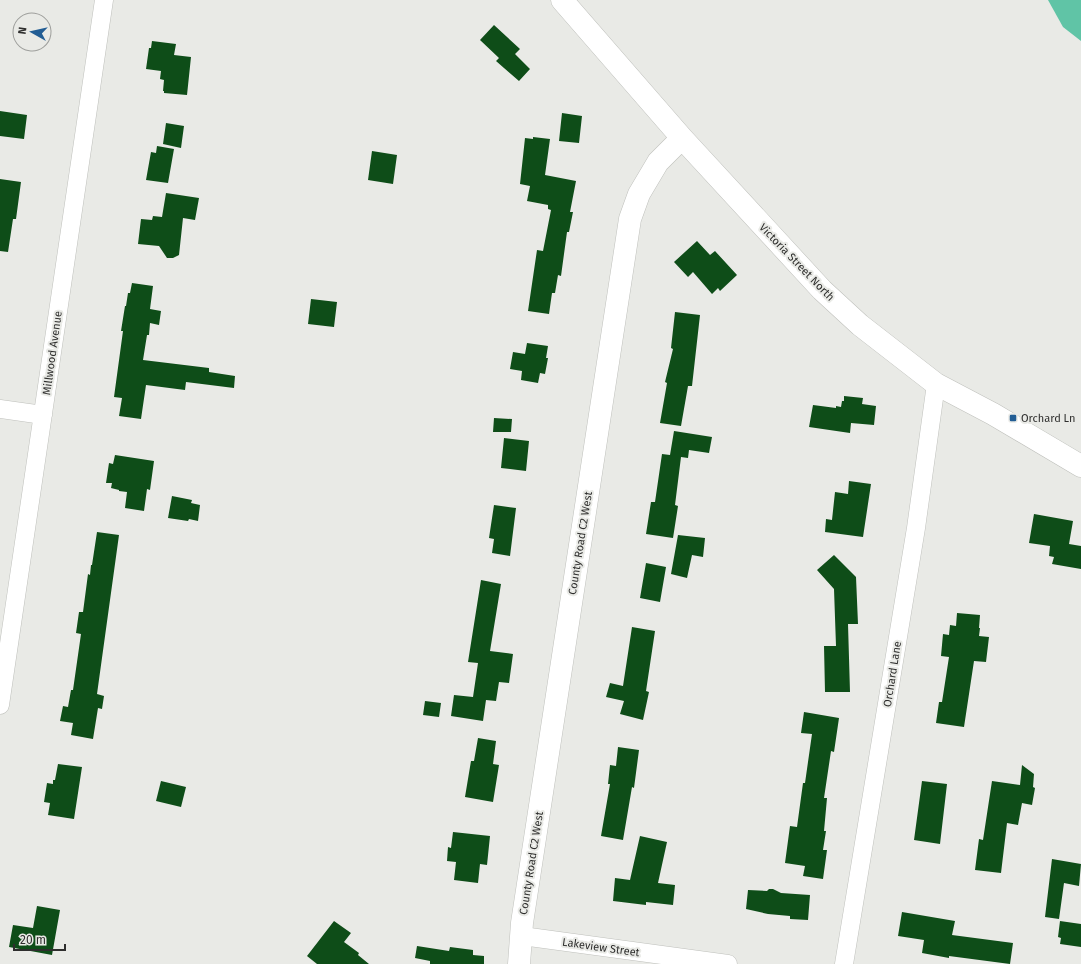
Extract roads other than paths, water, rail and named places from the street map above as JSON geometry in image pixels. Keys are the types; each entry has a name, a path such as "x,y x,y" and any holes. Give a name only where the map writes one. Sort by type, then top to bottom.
{"street":[{"name":"Millwood Avenue","path":"0,705 104,0"},
{"name":"Victoria Street North","path":"562,0 682,138 822,290 860,325 936,384 993,414 1081,466"},
{"name":"County Road C2 West","path":"519,964 522,923 630,218 639,194 658,162 682,138"},
{"name":"Orchard Lane","path":"844,964 916,528 936,384"},
{"path":"0,409 43,415"},
{"name":"Lakeview Street","path":"522,936 728,964"}],"place":[{"name":"Orchard Ln","path":"1013,418"}]}
